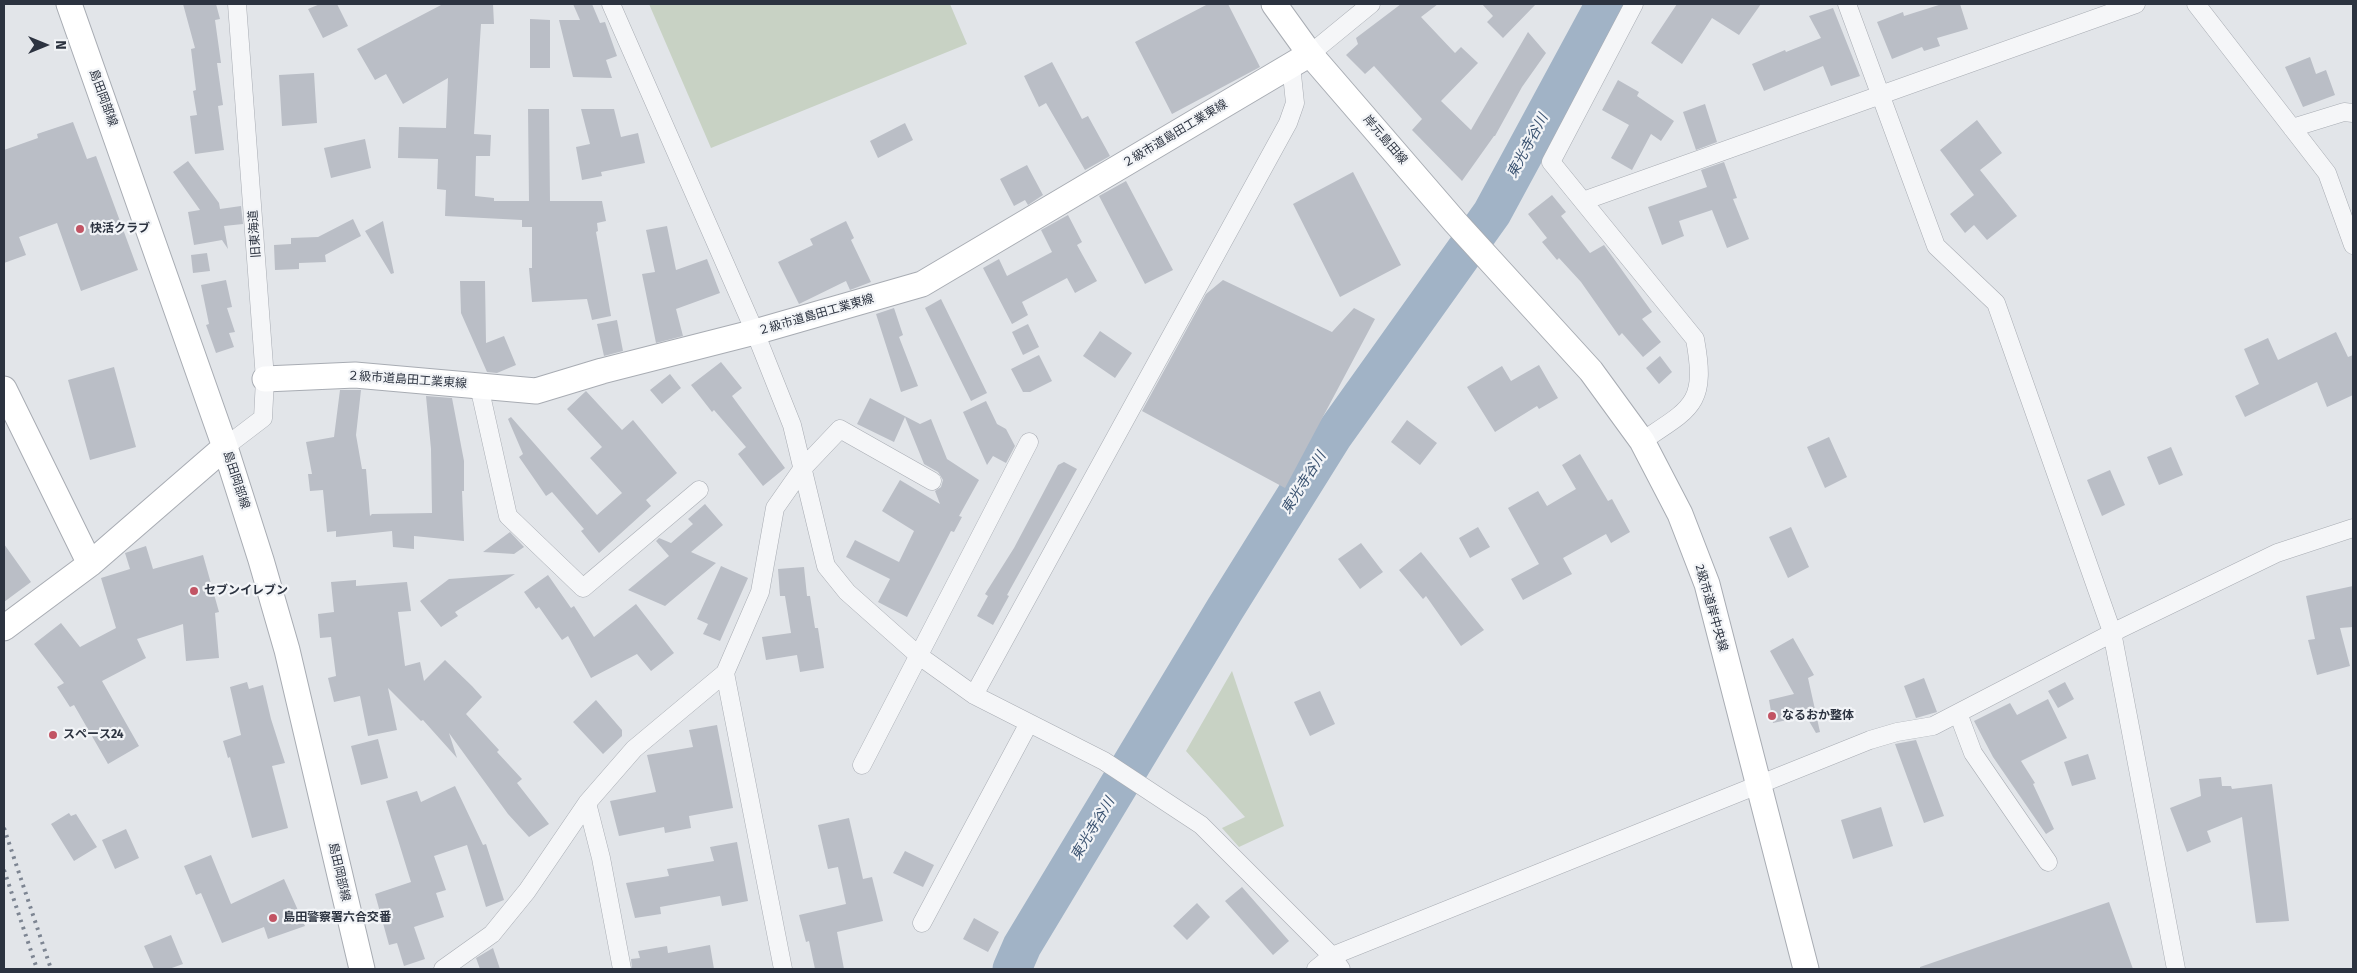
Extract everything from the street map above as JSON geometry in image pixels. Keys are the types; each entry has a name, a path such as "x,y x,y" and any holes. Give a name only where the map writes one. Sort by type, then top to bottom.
{"street":[{"name":"島田岡部線","path":"69,4 226,447 287,650 362,969"},
{"name":"旧東海道","path":"226,447 263,418 265,379 237,4"},
{"path":"611,4 755,332 792,425 826,566 847,592 918,655 974,695 1104,761 1201,825 1337,963"},
{"name":"岸元島田線","path":"1274,4 1301,59 1501,271"},
{"path":"974,695 1288,123 1295,103 1301,59 1370,4"},
{"path":"1634,4 1551,162 1695,339 1700,367 1697,393 1685,412 1642,441"},
{"path":"1847,4 1936,246 1996,302 2112,632 2176,969"},
{"path":"1583,201 2136,4"},
{"path":"2196,4 2327,173 2353,245"},
{"name":"２級市道島田工業東線","path":"265,379 354,375 536,391 602,371 755,332 922,284 1301,59"},
{"path":"2292,128 2344,112 2353,113"},
{"name":"2級市道岸中央線","path":"1501,271 1591,371 1642,441 1680,514 1707,584 1806,969"},
{"path":"479,386 508,516 583,588 699,490"},
{"path":"4,389 90,564"},
{"path":"444,969 492,934 527,891 587,803 634,749 725,673 760,592 775,508 803,468 840,429 932,480"},
{"path":"862,765 1030,442"},
{"path":"4,628 90,564 226,447"},
{"path":"1316,969 1337,963 1870,740 1897,732 1933,726 2112,632 2277,553 2353,528"},
{"path":"725,673 783,969"},
{"path":"1958,713 1973,753 2048,862"},
{"path":"922,922 1030,723"},
{"path":"587,803 601,858 622,969"}],"green space":[{"path":"649,4 950,4 967,44 711,148"},
{"path":"1232,671 1284,826 1239,847 1222,828 1245,817 1186,751"}],"building":[{"path":"183,4 216,4 220,19 215,20 221,63 217,63 223,105 218,106 224,150 195,154 190,116 197,115 193,91 196,90 191,49 195,48"},
{"path":"320,4 337,4 348,26 323,38 308,9"},
{"path":"443,4 493,4 494,24 481,24 474,134 491,135 490,156 476,156 475,196 494,198 494,201 529,201 528,109 549,109 550,201 602,201 606,221 597,223 598,231 596,232 611,316 592,320 587,299 532,302 529,268 532,268 532,227 522,227 522,220 445,216 446,190 437,189 438,159 398,158 399,127 446,128 448,78 403,104 386,74 375,80 357,49"},
{"path":"573,4 592,4 600,23 605,22 617,56 606,60 612,78 573,77 559,20 580,20"},
{"path":"1208,4 1228,4 1260,67 1172,114 1135,42"},
{"path":"1401,4 1438,4 1421,17 1455,53 1461,47 1478,63 1441,101 1471,130 1528,32 1546,53 1522,87 1495,136 1462,181 1412,130 1422,119 1374,66 1365,74 1346,55 1358,44 1356,38"},
{"path":"1482,4 1536,4 1503,38 1487,22 1493,16"},
{"path":"1677,4 1761,4 1739,35 1712,18 1682,64 1651,43"},
{"path":"1942,4 1960,4 1968,29 1937,38 1940,46 1924,51 1922,47 1892,59 1877,22 1903,12 1904,16"},
{"path":"1833,8 1860,76 1831,86 1823,66 1764,91 1752,64 1821,38 1809,16"},
{"path":"530,19 550,20 550,68 530,68"},
{"path":"2310,57 2316,74 2326,70 2335,95 2303,107 2285,67"},
{"path":"1052,62 1082,119 1088,116 1110,156 1085,170 1046,103 1039,107 1024,76"},
{"path":"314,73 317,123 282,126 279,75"},
{"path":"1618,80 1639,92 1637,96 1674,121 1661,141 1651,134 1632,170 1611,158 1629,125 1602,110"},
{"path":"1705,104 1717,142 1696,150 1683,112"},
{"path":"581,109 614,109 621,137 638,133 645,163 601,172 602,176 582,180 576,147 590,144"},
{"path":"1977,120 2002,153 1980,170 2017,216 1987,240 1974,225 1965,233 1950,214 1974,195 1940,150"},
{"path":"73,122 87,159 96,156 138,270 81,291 57,223 19,237 26,255 4,263 4,150 38,138 37,134"},
{"path":"905,123 913,140 878,158 870,141"},
{"path":"365,139 371,168 331,178 324,148"},
{"path":"188,161 219,203 220,209 241,206 243,224 224,226 228,249 222,240 194,245 188,212 200,210 173,172"},
{"path":"1724,162 1737,198 1733,199 1749,239 1727,248 1712,210 1679,221 1684,236 1662,245 1648,207 1707,187 1701,170"},
{"path":"1027,165 1043,195 1028,205 1025,200 1014,206 1000,179"},
{"path":"1353,172 1401,265 1340,297 1293,204"},
{"path":"1126,181 1173,270 1145,284 1099,196"},
{"path":"1552,195 1566,212 1561,216 1590,253 1604,245 1652,312 1642,319 1661,342 1643,357 1622,333 1619,336 1581,282 1559,258 1557,260 1542,242 1547,238 1528,214"},
{"path":"1068,215 1082,242 1077,245 1097,281 1075,293 1067,278 1022,302 1028,315 1012,324 983,268 999,259 1007,276 1052,252 1041,230"},
{"path":"353,219 361,236 325,255 326,262 299,263 299,269 275,270 274,245 291,244 291,238 318,237"},
{"path":"383,221 394,273 391,274 365,231"},
{"path":"846,221 854,238 851,240 871,282 850,290 846,281 799,304 778,262 813,245 810,239"},
{"path":"667,226 676,270 707,259 720,293 676,309 683,336 656,343 642,274 655,272 646,230"},
{"path":"207,253 210,271 193,273 191,255"},
{"path":"226,280 232,307 227,308 235,332 229,333 234,347 216,353 206,325 209,324 201,285"},
{"path":"1223,280 1332,332 1354,308 1375,319 1285,488 1142,411 1206,294"},
{"path":"460,281 485,281 486,343 504,336 516,365 497,373 487,372 461,313"},
{"path":"941,299 987,393 971,401 925,308"},
{"path":"894,308 903,335 899,337 918,386 901,392 876,314"},
{"path":"617,320 623,351 604,356 597,324"},
{"path":"1028,324 1039,347 1023,355 1012,332"},
{"path":"1100,331 1132,353 1115,378 1083,356"},
{"path":"2336,332 2348,357 2353,355 2353,395 2327,407 2317,382 2245,417 2235,396 2259,384 2244,349 2268,338 2278,360"},
{"path":"1039,355 1052,381 1030,392 1023,392 1011,369"},
{"path":"1660,356 1672,372 1659,384 1646,368"},
{"path":"721,362 742,388 732,396 785,468 763,486 738,454 746,447 714,410 712,412 691,385"},
{"path":"1539,365 1558,398 1539,409 1537,406 1495,432 1467,387 1502,366 1511,381"},
{"path":"114,367 136,447 90,460 68,380"},
{"path":"670,374 681,388 662,404 650,390"},
{"path":"340,390 361,390 356,435 362,469 366,469 370,516 372,514 432,513 431,449 426,396 452,398 464,461 464,491 462,491 464,541 414,536 414,549 393,547 392,531 336,537 336,531 327,532 323,490 310,491 308,474 312,474 306,442 334,437"},
{"path":"586,391 622,430 633,420 677,473 646,500 651,506 599,553 581,531 584,529 552,492 546,496 519,457 523,454 508,419 511,417 597,515 622,493 590,458 602,447 567,409"},
{"path":"870,398 920,424 931,419 947,459 979,480 959,516 962,517 954,532 951,531 907,617 878,602 890,579 846,557 855,540 899,562 914,531 882,511 900,480 940,504 935,491 941,487 943,480 938,472 924,464 905,417 894,442 857,424"},
{"path":"986,401 997,424 1006,429 1015,446 1006,463 993,456 987,465 963,412"},
{"path":"1407,420 1437,443 1420,465 1391,442"},
{"path":"1829,437 1847,477 1825,488 1807,447"},
{"path":"2171,447 2183,475 2159,485 2147,457"},
{"path":"1580,454 1608,501 1612,499 1630,532 1611,543 1606,534 1563,558 1572,574 1523,600 1511,579 1539,564 1508,508 1538,491 1547,506 1576,489 1562,465"},
{"path":"1064,462 1077,469 1007,595 1009,596 993,625 977,616 988,596 985,594 1014,548 1058,465"},
{"path":"2110,470 2125,505 2102,516 2087,480"},
{"path":"705,504 723,525 691,552 716,563 665,606 628,590 669,556 656,541 659,538 671,543 693,524 688,519"},
{"path":"1478,527 1490,547 1470,558 1459,538"},
{"path":"1791,527 1809,567 1788,578 1769,537"},
{"path":"510,532 524,547 514,554 483,552"},
{"path":"1361,543 1383,572 1360,589 1338,559"},
{"path":"4,544 31,582 4,602"},
{"path":"146,546 153,569 203,555 219,612 215,613 219,658 186,661 183,624 137,639 146,658 102,681 139,746 108,764 74,705 70,707 57,687 64,683 34,644 61,623 80,647 116,628 101,578 130,569 125,553"},
{"path":"1421,552 1484,630 1461,646 1426,596 1423,599 1399,570"},
{"path":"721,566 748,578 720,641 703,634 708,624 697,619"},
{"path":"804,567 807,596 810,596 815,628 818,628 824,668 800,672 797,655 766,660 762,637 791,633 785,596 780,596 778,569"},
{"path":"515,574 455,612 458,616 441,627 420,601 449,579"},
{"path":"548,575 571,608 574,606 594,637 636,604 674,653 651,671 637,654 591,678 568,636 562,640 539,607 536,609 524,592"},
{"path":"356,580 356,586 407,582 411,611 398,612 405,666 420,662 424,681 445,660 472,686 482,697 466,714 499,750 497,752 522,779 517,783 549,824 529,837 508,814 449,733 457,758 423,720 421,721 388,688 397,730 368,736 360,696 334,702 328,678 336,676 331,637 320,638 318,614 334,612 331,582"},
{"path":"2353,586 2353,627 2340,628 2350,666 2317,675 2308,640 2315,639 2306,596"},
{"path":"1793,638 1814,675 1808,678 1820,732 1816,733 1806,716 1773,723 1769,700 1794,694 1770,651"},
{"path":"1924,678 1937,712 1916,718 1904,686"},
{"path":"247,682 249,689 263,685 271,719 285,763 272,766 288,828 252,838 230,757 228,758 223,741 241,735 230,687"},
{"path":"2065,682 2074,699 2058,708 2048,691"},
{"path":"1320,691 1335,724 1310,736 1294,702"},
{"path":"2048,699 2067,738 2021,761 2035,783 2033,784 2054,829 2046,834 1993,757 1974,721 2010,703 2017,715"},
{"path":"596,700 622,730 622,736 603,754 573,722"},
{"path":"717,725 733,808 689,816 691,828 665,833 664,827 619,836 610,801 656,792 647,755 693,747 689,730"},
{"path":"378,739 388,778 361,785 351,746"},
{"path":"1916,740 1944,816 1924,823 1895,744"},
{"path":"2088,754 2096,779 2072,786 2064,762"},
{"path":"2221,777 2222,786 2231,786 2232,789 2272,784 2289,921 2256,923 2242,817 2207,831 2211,842 2187,852 2170,808 2201,796 2199,779"},
{"path":"455,786 483,845 486,844 504,900 486,907 467,845 434,856 446,890 436,893 444,917 414,927 425,959 404,966 397,943 389,945 375,894 411,882 386,801 417,791 421,802"},
{"path":"1881,807 1893,846 1853,859 1841,820"},
{"path":"69,813 71,816 76,814 97,847 74,861 51,824"},
{"path":"849,818 863,879 872,877 883,921 837,932 844,969 815,969 809,941 806,942 799,915 846,904 838,867 828,869 818,825"},
{"path":"126,829 139,858 115,869 102,840"},
{"path":"737,842 748,901 722,906 720,896 660,907 661,914 635,918 626,883 669,876 667,869 714,861 710,847"},
{"path":"905,851 934,865 923,887 893,873"},
{"path":"211,855 231,904 284,879 305,926 268,939 264,927 222,943 201,893 196,895 184,866"},
{"path":"1242,887 1289,941 1273,955 1225,901"},
{"path":"2109,902 2133,969 1920,969 1920,967"},
{"path":"1197,903 1210,917 1187,940 1173,926"},
{"path":"974,918 999,932 988,952 963,939"},
{"path":"171,935 183,964 169,969 154,969 144,946"},
{"path":"710,945 714,969 632,969 631,959 640,958 638,951 667,946 668,953"},
{"path":"493,948 500,969 480,969 476,958"}],"waterway":[{"name":"東光寺谷川","path":"1012,969 1022,946 1225,609 1333,436 1492,213 1605,4"}],"railway":[{"path":"4,828 51,969"},
{"path":"4,870 37,969"}],"place":[{"name":"快活クラブ","path":"80,229"},
{"name":"セブンイレブン","path":"194,591"},
{"name":"なるおか整体","path":"1772,716"},
{"name":"スペース24","path":"53,735"},
{"name":"島田警察署六合交番","path":"273,918"}]}
